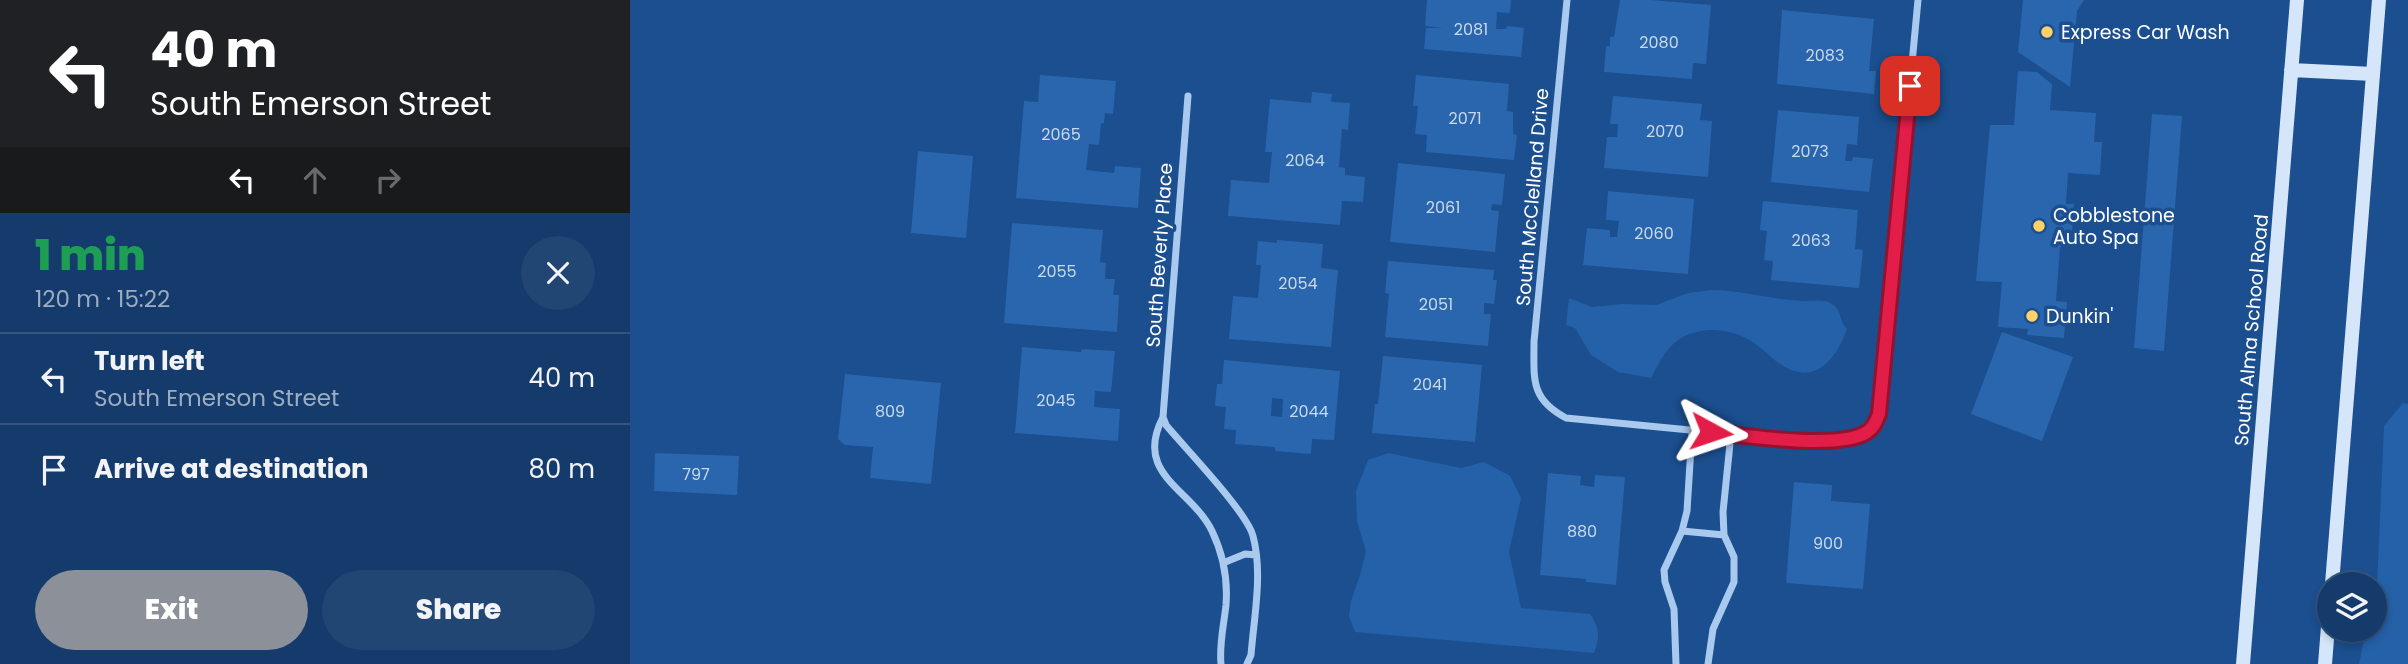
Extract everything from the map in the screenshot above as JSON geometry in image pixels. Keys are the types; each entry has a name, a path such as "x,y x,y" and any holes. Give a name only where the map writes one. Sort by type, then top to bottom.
{"main road":[{"name":"South Alma School Road","path":"2242,664 2297,0"},
{"path":"2333,572 2379,0"},
{"path":"2291,70 2373,74"},
{"path":"2325,664 2327,642"}],"street":[{"name":"South McClelland Drive","path":"1567,0 1534,342 1534,379 1539,396 1550,410 1566,418 1692,430"},
{"path":"1676,664 1674,609 1664,570 1682,531 1686,511 1692,430 1834,442 1867,432 1875,424 1879,414 1918,0"},
{"name":"South Beverly Place","path":"1188,96 1164,421 1156,436 1155,458 1163,473 1210,528 1223,563 1226,601 1221,664"},
{"path":"1164,421 1253,533 1256,555 1254,615 1251,655 1247,664"},
{"path":"1708,664 1713,629 1734,582 1734,557 1724,535 1723,512 1731,434"},
{"path":"1682,531 1724,535"},
{"path":"1223,563 1232,557 1256,555"}],"shaded area":[{"path":"1711,290 1828,302 1835,306 1847,329 1831,358 1816,370 1807,373 1785,367 1742,336 1721,330 1699,331 1679,339 1671,346 1651,378 1618,372 1591,355 1575,328 1566,325 1569,298 1592,307 1656,305 1688,293"},
{"path":"2403,403 2408,404 2408,664 2359,664 2364,642 2387,642 2387,572 2378,572 2384,426"},
{"path":"1388,453 1461,468 1484,462 1510,476 1521,498 1509,552 1521,608 1590,614 1598,633 1594,653 1355,632 1349,616 1351,601 1366,551 1357,521 1356,491 1368,460"}],"building":[{"path":"1427,0 1511,0 1510,13 1497,12 1496,29 1506,29 1507,26 1524,28 1521,57 1424,49 1426,28 1443,28 1425,26"},
{"path":"1620,0 1711,5 1706,64 1693,63 1692,79 1604,72 1606,46 1610,46 1610,37 1614,37"},
{"name":"Express Car Wash","path":"2023,0 2084,0 2077,11 2070,87 2018,52"},
{"path":"1782,10 1874,19 1869,71 1876,71 1874,94 1777,84"},
{"name":"Cobblestone Auto Spa","path":"2018,71 2037,72 2052,84 2050,110 2096,113 2094,142 2102,142 2100,175 2068,173 2066,204 2074,204 2071,247 2060,247 2056,301 2067,302 2064,338 2027,335 2028,329 1998,327 2002,282 1976,281 1990,125 2014,125"},
{"path":"1040,75 1116,81 1113,114 1105,113 1099,145 1089,144 1086,170 1114,173 1115,166 1141,168 1138,208 1016,198 1024,101 1038,102"},
{"path":"1416,75 1509,84 1507,111 1513,112 1513,134 1517,135 1514,160 1426,152 1427,135 1415,134 1418,106 1413,106"},
{"path":"1312,92 1332,94 1331,102 1350,103 1348,130 1342,129 1339,167 1345,168 1345,175 1365,177 1363,202 1342,201 1340,225 1228,216 1231,180 1269,183 1272,152 1265,152 1270,99 1311,103"},
{"path":"1613,96 1702,104 1700,120 1712,121 1708,177 1604,168 1607,137 1617,137 1618,124 1610,124"},
{"path":"1778,110 1859,117 1857,145 1847,144 1845,161 1852,161 1853,157 1873,159 1869,192 1771,182"},
{"path":"2152,114 2182,116 2164,351 2134,348"},
{"path":"918,151 973,156 966,238 911,233"},
{"path":"1398,163 1505,174 1502,205 1492,204 1491,210 1499,211 1495,252 1390,242"},
{"path":"1608,191 1694,199 1688,274 1583,265 1587,228 1610,230 1610,237 1617,237 1619,221 1606,220"},
{"path":"1763,201 1858,210 1855,249 1863,250 1859,288 1771,280 1773,261 1764,260 1767,231 1760,230"},
{"path":"1012,223 1103,230 1100,262 1106,263 1105,279 1115,279 1113,295 1119,295 1117,332 1004,323"},
{"path":"1277,240 1323,244 1321,268 1338,270 1331,347 1229,339 1233,296 1258,298 1261,265 1256,265 1258,241 1277,243"},
{"path":"1388,261 1494,270 1493,280 1497,280 1494,304 1484,303 1484,314 1491,314 1488,346 1385,337 1389,294 1385,293"},
{"path":"2002,332 2073,357 2042,441 1971,414"},
{"path":"1022,347 1081,352 1082,349 1115,351 1111,392 1095,391 1094,407 1120,409 1118,441 1015,433"},
{"path":"1383,356 1482,365 1475,442 1372,433"},
{"path":"1224,360 1340,371 1334,440 1312,439 1311,454 1275,451 1275,447 1235,444 1236,430 1224,429 1226,407 1215,406 1217,384 1222,384","holes":["1272,398 1283,399 1282,417 1271,416"]},
{"path":"845,374 941,383 931,484 870,478 873,447 845,445 838,439"},
{"path":"655,453 739,456 737,495 654,491"},
{"path":"1548,473 1581,476 1580,485 1594,487 1595,475 1625,477 1616,585 1540,575"},
{"path":"1794,482 1832,485 1831,501 1870,504 1863,589 1786,583"}],"place":[{"name":"Express Car Wash","path":"2047,32"},
{"name":"Cobblestone Auto Spa","path":"2039,226"},
{"name":"Dunkin'","path":"2032,316"}],"route":[{"path":"1711,432 1834,442 1858,436 1875,424 1879,414 1910,86"}]}
